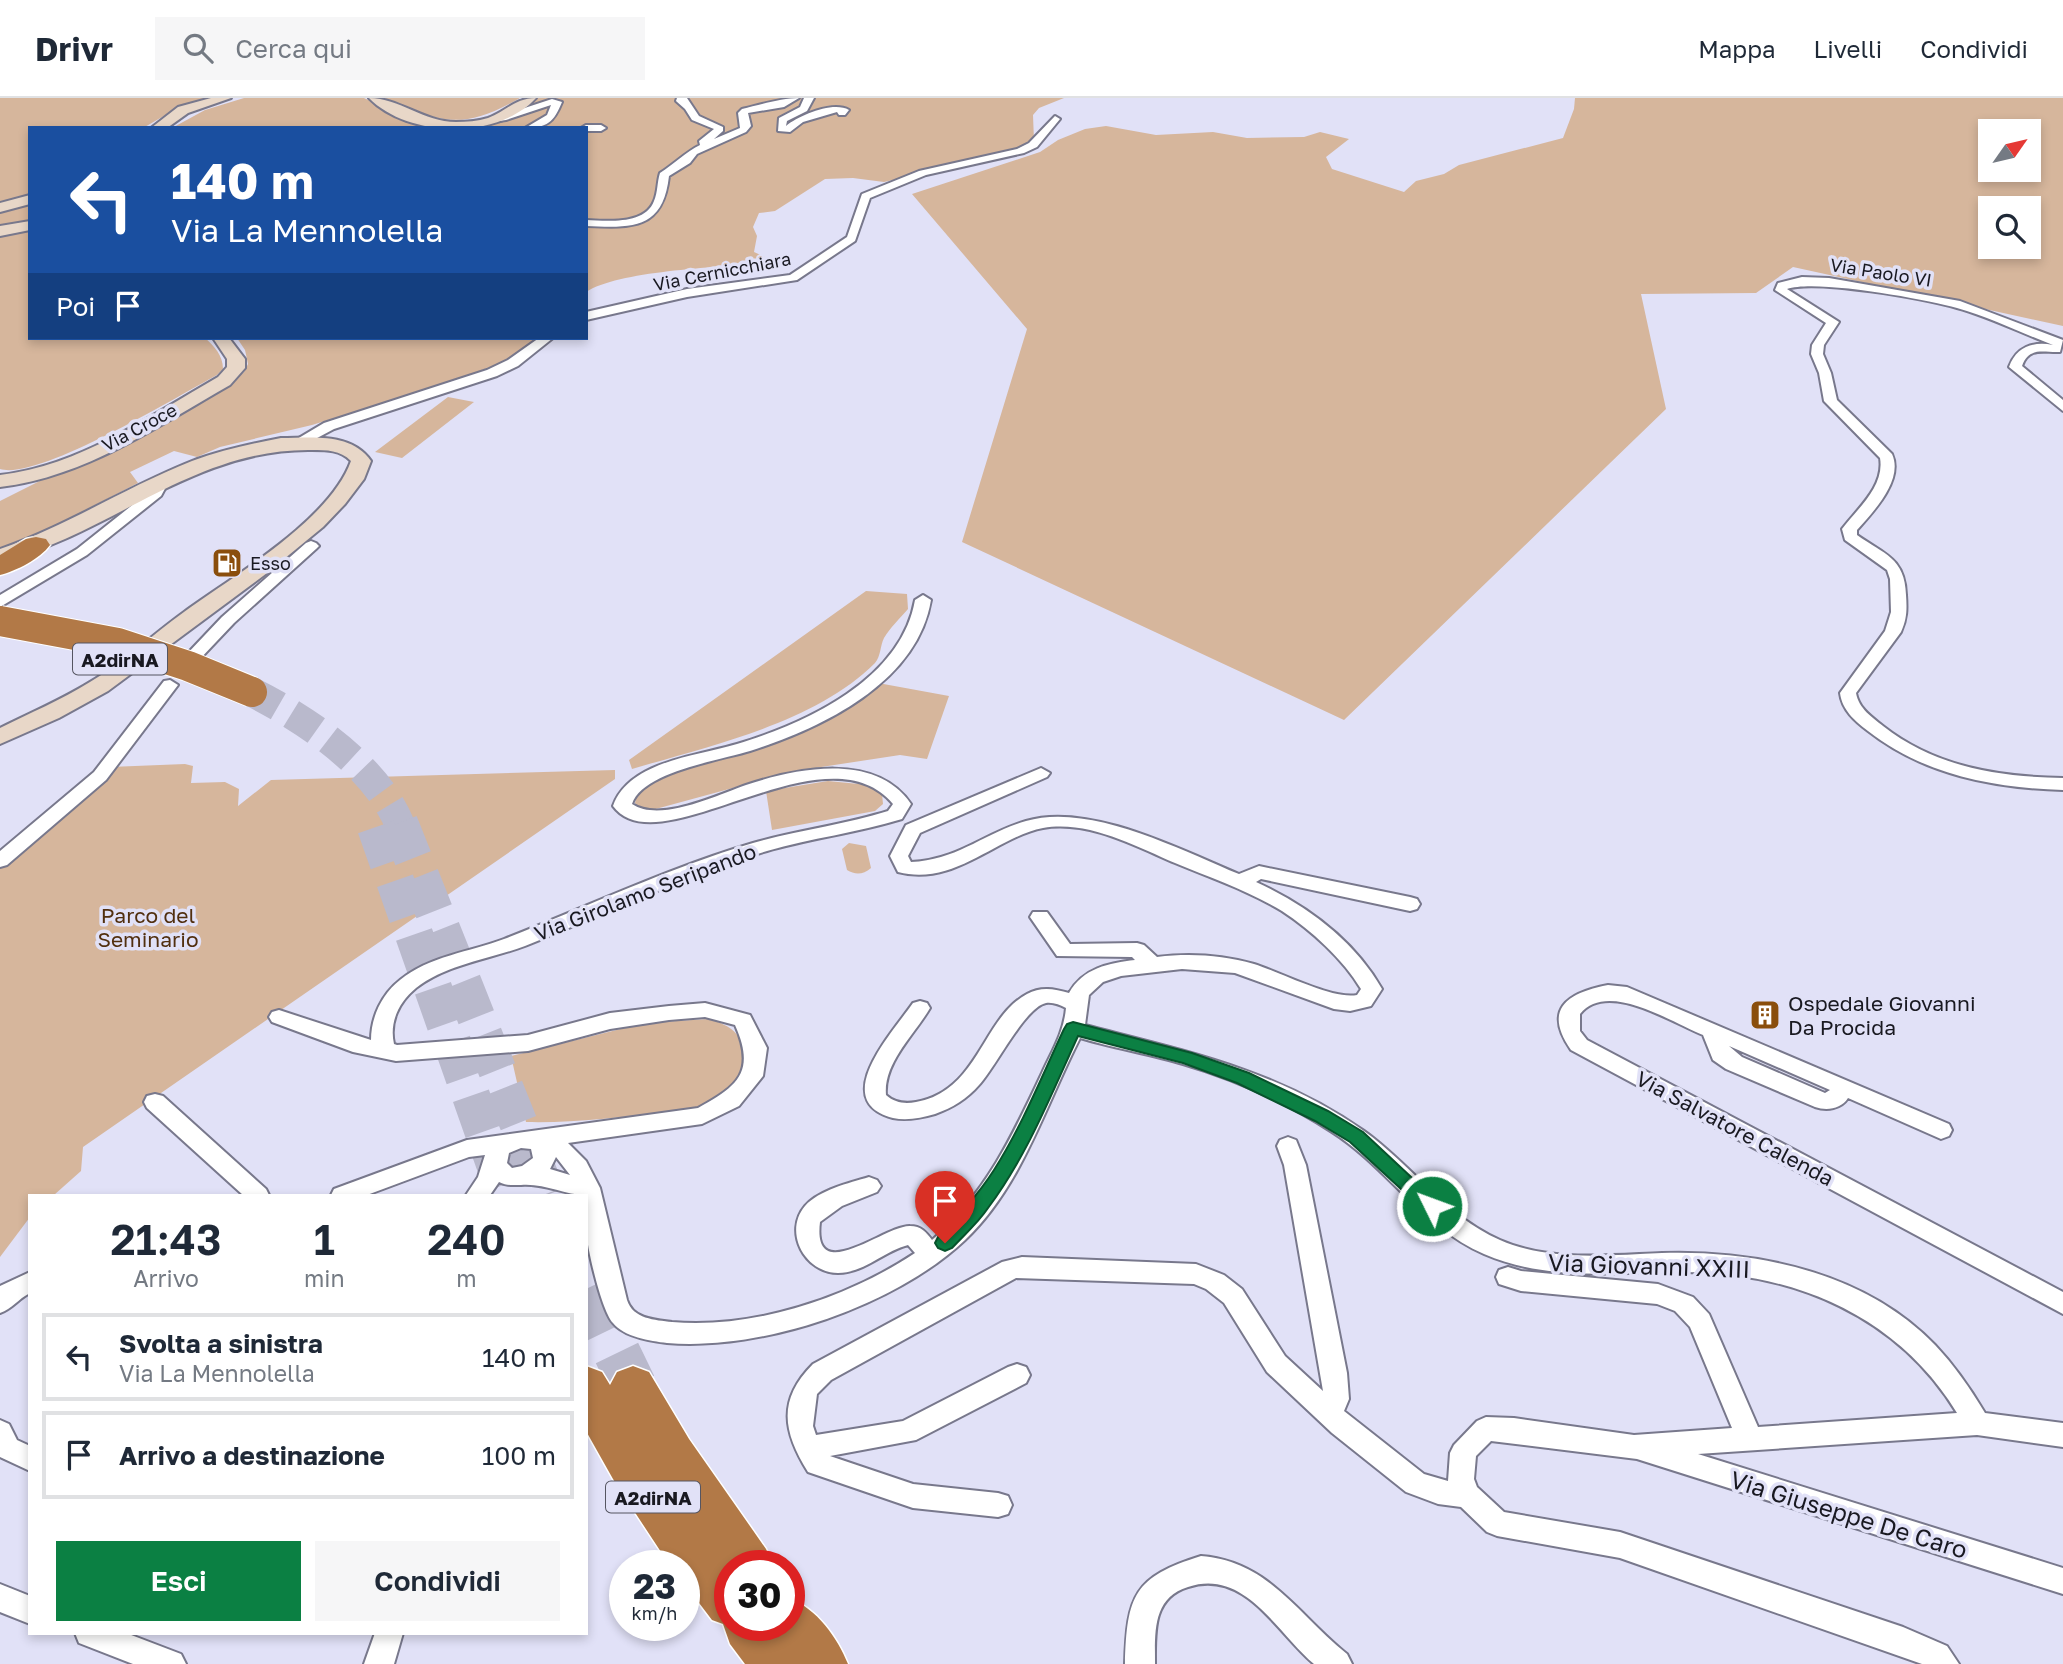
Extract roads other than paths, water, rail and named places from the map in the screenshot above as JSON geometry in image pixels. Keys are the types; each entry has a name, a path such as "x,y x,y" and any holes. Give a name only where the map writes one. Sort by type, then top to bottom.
{"highway":[{"path":"0,567 36,545"},
{"name":"A2dirNA","path":"0,621 118,643 188,666 244,697 113,657 0,632"},
{"name":"A2dirNA","path":"633,1386 672,1454 737,1550"},
{"name":"A2dirNA","path":"588,1389 630,1464 714,1581"},
{"path":"760,1641 778,1664"},
{"path":"803,1641 822,1664"}],"street":[{"path":"161,126 183,110 225,98"},
{"path":"375,98 404,116 435,126"},
{"path":"499,118 530,98"},
{"path":"682,98 695,118 720,129 710,139 684,151 681,156 682,164"},
{"path":"588,223 608,224 645,217 660,201 664,176 682,164 693,152 743,130 746,126 743,113 745,111 781,105 794,98"},
{"path":"809,98 804,109 782,120 781,129 787,130 795,122 837,109 844,110 842,113"},
{"path":"463,126 525,113 550,102 557,102 551,117 534,126"},
{"name":"Via Cernicchiara","path":"588,316 687,293 793,278 851,239 856,232 861,202 866,196 923,173 1020,151 1033,145 1055,119"},
{"path":"588,128 601,128"},
{"path":"0,208 28,200"},
{"path":"0,230 28,225"},
{"name":"Via Paolo VI","path":"2063,344 1971,308 1863,286 1802,281 1782,286 1781,290 1833,322 1818,345 1817,354 1825,373 1831,401 1890,463 1888,477 1849,529 1850,537 1894,568 1898,579 1898,621 1848,693 1850,704 1873,727 1933,762 1988,777 2063,784"},
{"name":"Via Croce","path":"0,481 37,477 52,471 124,436 224,381 236,368 236,359 222,340"},
{"path":"0,556 36,545 211,461 299,442 329,426 492,373 513,363 544,340"},
{"path":"2063,350 2036,346 2018,358 2015,367 2063,407"},
{"path":"0,737 110,679 277,554 328,510 351,484 361,461 352,451 338,446 299,442"},
{"path":"0,602 91,545 156,493 161,483"},
{"path":"191,657 311,546"},
{"name":"Via Girolamo Seripando","path":"384,1049 380,1038 394,997 420,976 509,944 662,881 761,847 895,816 902,804 889,789 875,780 851,775 811,776 766,785 677,814 649,818 629,814 622,806 626,793 643,781 666,771 757,743 816,718 855,696 883,673 917,629 923,600"},
{"path":"0,860 100,776 170,685"},
{"path":"564,1152 583,1175 590,1190 588,1198 616,1306 624,1319 642,1328 693,1334 762,1327 804,1315 903,1272 931,1255 959,1231 1000,1176 1023,1137 1073,1029 1075,1003 1080,992 1098,976 1121,968 1152,964 1224,964 1335,1002 1364,1002 1372,989 1366,976 1292,909 1241,881 1130,837 1058,821 1030,824 962,858 928,868 905,868 899,856 913,829 1041,774"},
{"path":"1241,881 1259,872 1410,904"},
{"path":"1040,917 1064,951 1137,950 1152,964"},
{"name":"Via Salvatore Calenda","path":"1941,1130 1843,1086 1831,1101 1813,1097 1734,1063 1721,1054 1712,1032 1620,992 1607,991 1578,1002 1571,1009 1567,1025 1570,1035 1579,1045 2063,1304"},
{"path":"920,1008 894,1046 874,1088 880,1103 895,1111 920,1110 947,1100 962,1089 986,1065 1030,1001 1052,994 1075,1003"},
{"path":"279,1017 361,1047 412,1053 528,1043 610,1021 669,1013 705,1010 743,1020 756,1048 752,1076 732,1100 702,1115 602,1131 519,1158 488,1181 478,1194"},
{"name":"Via Giovanni XXIII","path":"1073,1029 1186,1057 1243,1078 1322,1116 1357,1137 1469,1236 1520,1258 1549,1264 1735,1264 1779,1271 1837,1290 1884,1315 1919,1343 1964,1396 1978,1423"},
{"path":"155,1102 257,1194"},
{"path":"487,1194 519,1158 564,1152 602,1131"},
{"path":"1288,1146 1295,1165 1330,1348 1336,1399 1330,1414"},
{"path":"345,1194 467,1149 519,1158 572,1184 583,1194"},
{"path":"869,1185 818,1207 810,1215 806,1225 808,1238 818,1256 833,1262 852,1261 908,1235 915,1236 931,1255"},
{"path":"998,1505 913,1496 817,1464 807,1448 800,1426 805,1389 822,1372 1011,1269 1023,1267 1183,1273 1206,1277 1233,1296 1276,1364 1330,1414 1415,1482 1438,1492 1466,1494"},
{"path":"1508,1276 1521,1281 1658,1294 1684,1304 1700,1321 1749,1437"},
{"path":"0,1303 11,1292 28,1283"},
{"path":"807,1448 907,1432 1017,1375"},
{"path":"1944,1664 1937,1656 1912,1644 1620,1545 1497,1523 1466,1494 1461,1479 1463,1453 1486,1429 1514,1430 1634,1447 1978,1423 2063,1435"},
{"path":"0,1432 8,1448 28,1458"},
{"name":"Via Giuseppe De Caro","path":"1634,1447 2063,1581"},
{"path":"1140,1664 1141,1619 1145,1604 1155,1590 1192,1569 1211,1567 1231,1571 1263,1591 1295,1627 1337,1664"},
{"path":"0,1598 28,1609"},
{"path":"94,1635 171,1664"},
{"path":"379,1664 388,1635"}],"tunnel":[{"path":"252,692 295,716 338,747 374,783 389,803 399,823"},
{"path":"399,823 547,1194"},
{"path":"376,827 506,1194"},
{"path":"588,1293 633,1386"}],"place":[{"name":"Esso","path":"227,563"},
{"name":"Ospedale Giovanni Da Procida","path":"1765,1015"}],"park label":[{"name":"Parco del Seminario","path":"148,927"}]}
